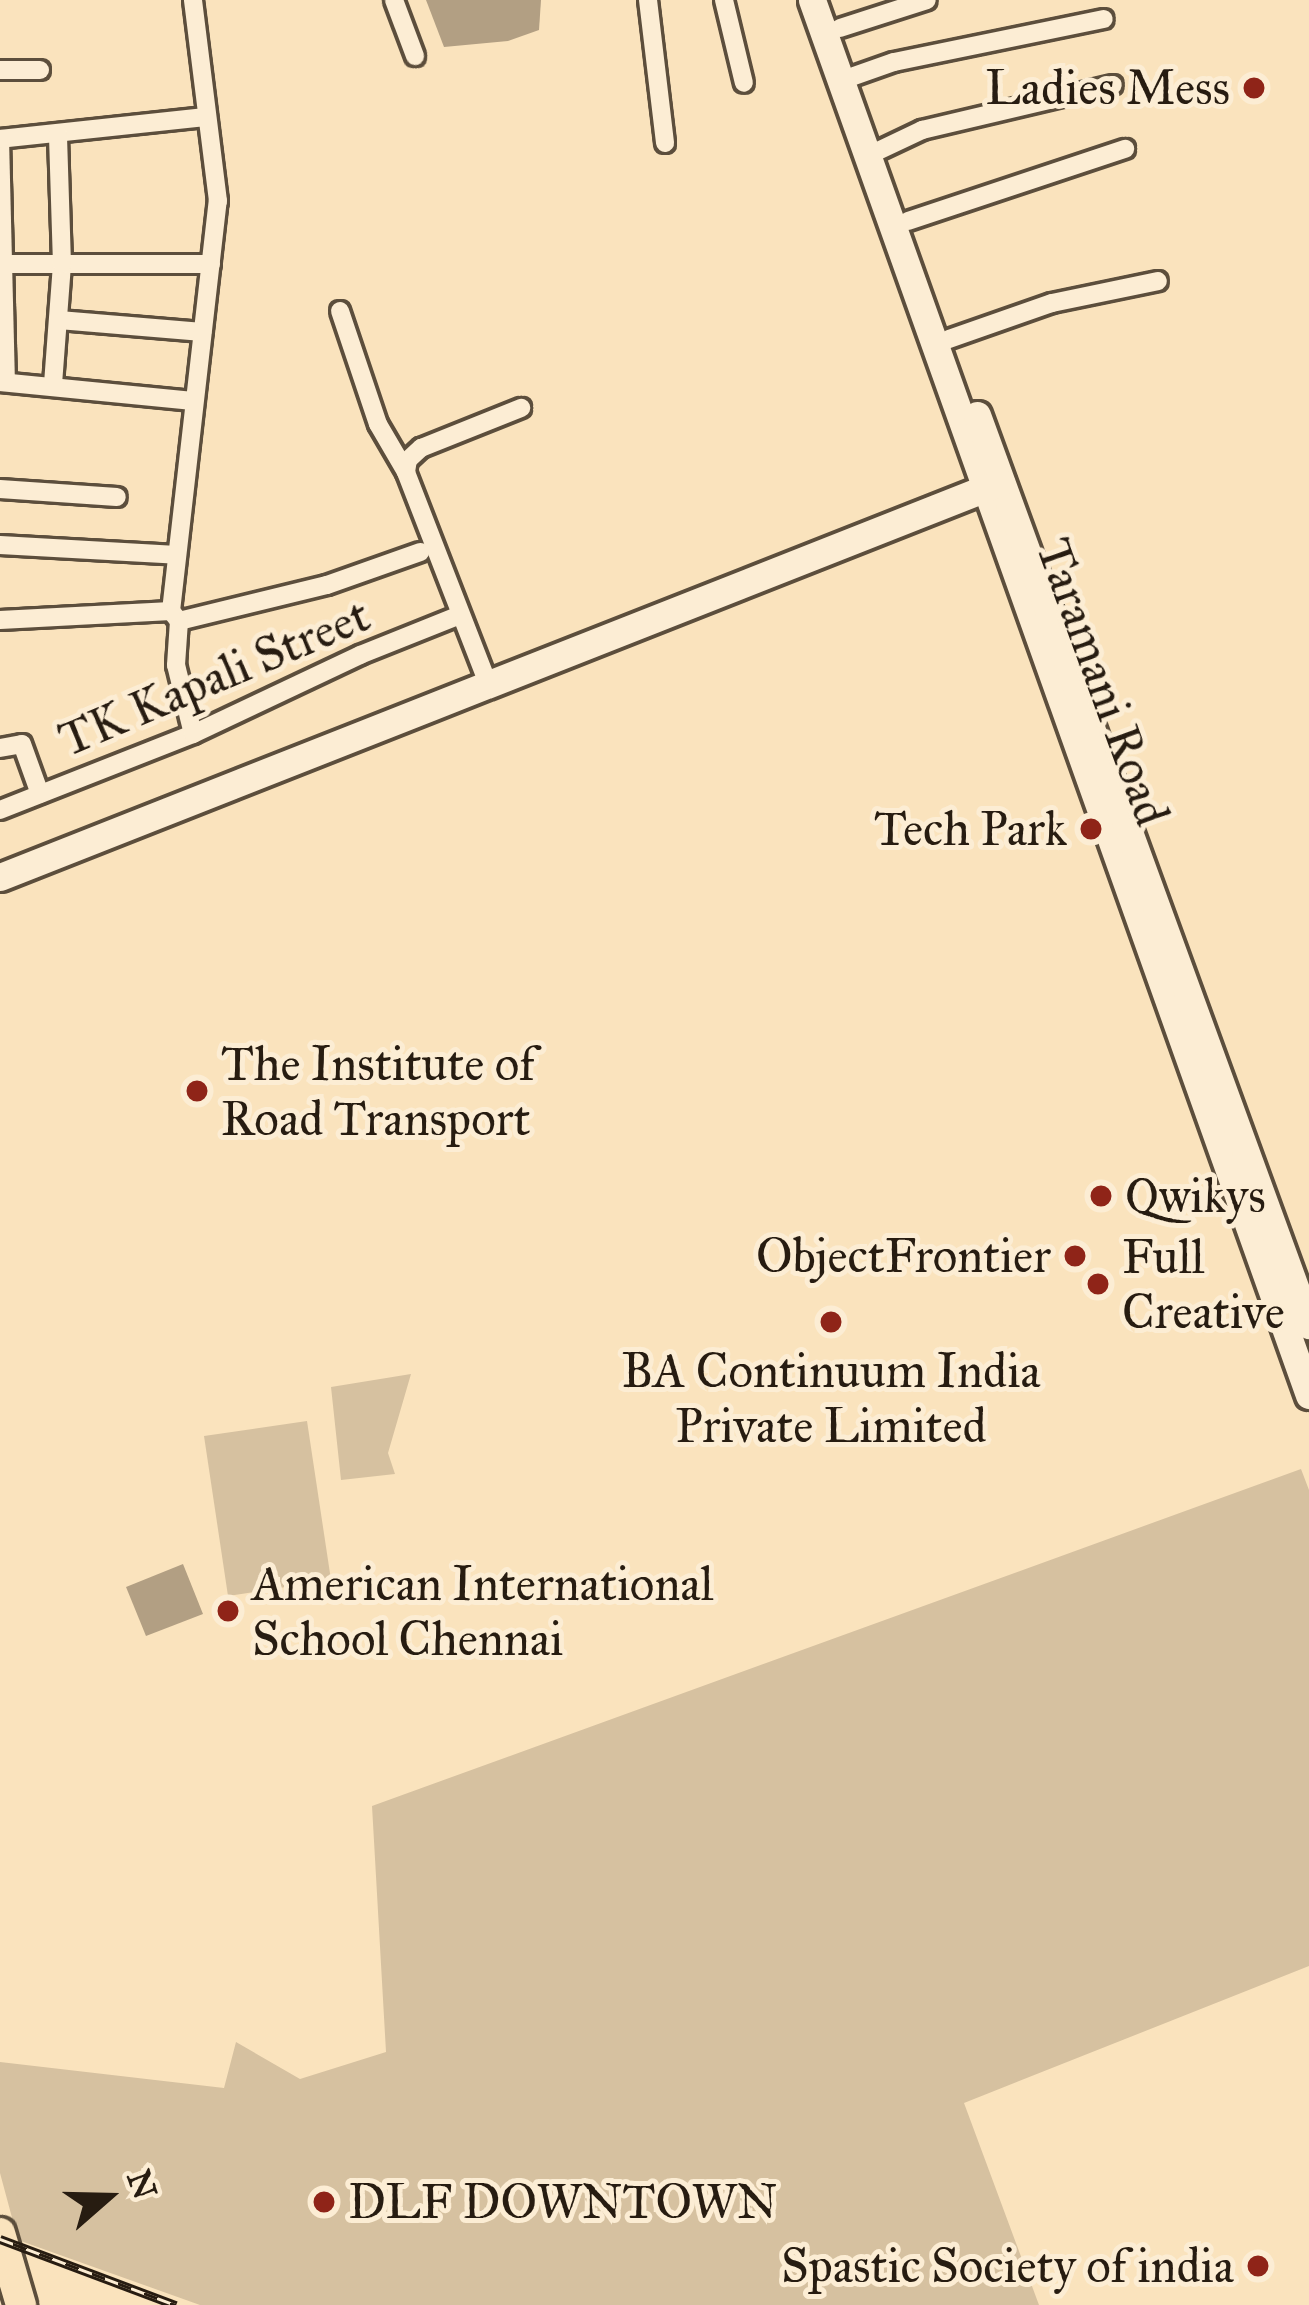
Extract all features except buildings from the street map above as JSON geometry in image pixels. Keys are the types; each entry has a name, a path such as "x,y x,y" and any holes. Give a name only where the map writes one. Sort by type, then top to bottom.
{"main road":[{"path":"0,2233 21,2305"}],"street":[{"path":"193,734 176,665 177,555 218,201 194,0"},
{"path":"394,0 415,56"},
{"path":"648,0 664,143"},
{"path":"724,0 744,83"},
{"name":"Taramani Road","path":"812,0 1309,1324"},
{"name":"Taramani Road","path":"827,0 908,220 993,486 1309,1395"},
{"path":"839,28 927,0"},
{"path":"854,76 894,62 1104,19"},
{"path":"0,70 40,70"},
{"path":"880,150 922,130 1113,85"},
{"path":"193,400 53,383 3,382 0,139 206,117"},
{"path":"53,383 62,264 58,134"},
{"path":"908,220 1125,149"},
{"path":"3,264 211,264"},
{"path":"949,339 1052,303 1158,280"},
{"path":"340,311 378,424 406,472 487,681"},
{"path":"59,320 202,332"},
{"path":"406,472 408,460 421,448 521,408"},
{"path":"0,877 487,681 993,486"},
{"path":"0,489 117,496"},
{"path":"0,545 177,555"},
{"path":"0,620 175,616 327,585 420,552"},
{"name":"TK Kapali Street","path":"0,810 193,734 360,655 460,615"},
{"path":"0,748 22,744 40,794"}],"shaded area":[{"path":"426,0 541,0 539,30 508,41 444,47"},
{"path":"411,1374 388,1453 395,1474 341,1480 331,1387"},
{"path":"307,1421 331,1580 228,1596 204,1436"},
{"path":"1301,1469 1309,1490 1309,1966 964,2103 1039,2305 200,2305 18,2240 0,2173 0,2062 224,2088 236,2042 300,2079 386,2052 372,1806"},
{"path":"183,1564 203,1614 146,1636 126,1587"}],"railway":[{"path":"0,2239 176,2305"}],"place":[{"name":"Ladies Mess","path":"1254,88"},
{"name":"Tech Park","path":"1091,829"},
{"name":"The Institute of Road Transport","path":"197,1091"},
{"name":"Qwikys","path":"1101,1196"},
{"name":"ObjectFrontier","path":"1075,1256"},
{"name":"Full Creative","path":"1098,1284"},
{"name":"BA Continuum India Private Limited","path":"831,1322"},
{"name":"American International School Chennai","path":"228,1611"},
{"name":"DLF DOWNTOWN","path":"324,2202"},
{"name":"Spastic Society of india","path":"1258,2266"}]}
